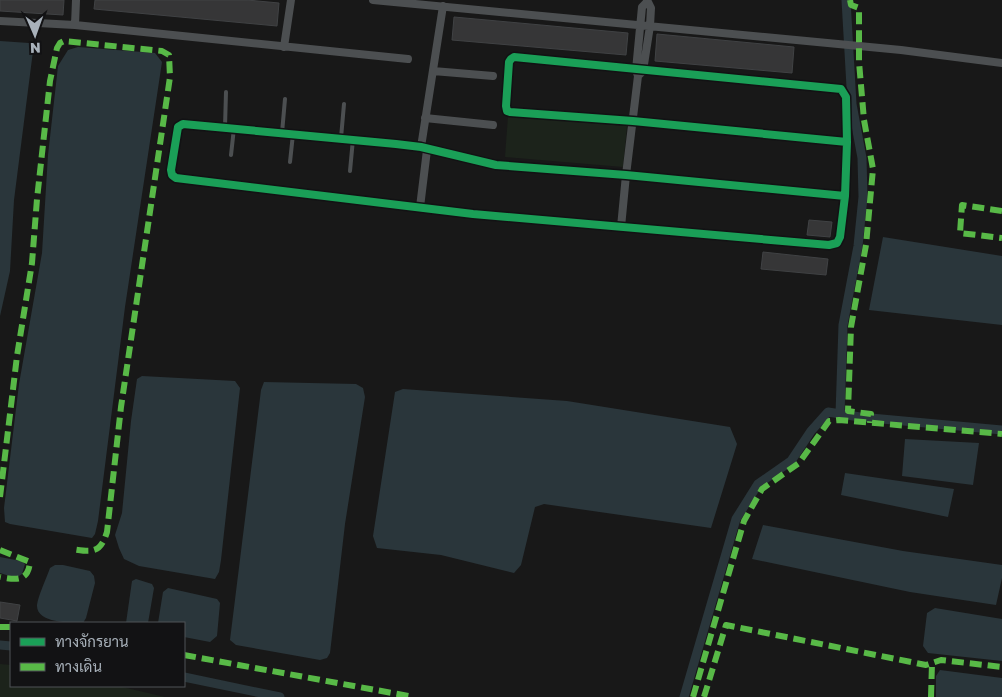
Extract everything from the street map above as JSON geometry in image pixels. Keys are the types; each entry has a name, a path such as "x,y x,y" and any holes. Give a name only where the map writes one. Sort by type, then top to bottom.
{"street":[{"path":"75,25 76,0"},
{"path":"284,47 291,0"},
{"path":"373,0 901,50 1002,63"},
{"path":"621,227 639,72 642,7 647,1 651,8 650,26 639,72"},
{"path":"420,207 425,118 443,6"},
{"path":"0,21 75,25 408,60"},
{"path":"845,196 626,175 496,165 424,149 353,139 180,124 171,170 172,175 176,178 473,214 829,245 837,243 840,237 845,196 846,142 846,97 841,89 639,72 514,57 509,62 506,106 507,111 510,112 633,121 846,142"},
{"path":"433,71 493,76"},
{"path":"425,118 493,125"}],"lane":[{"path":"225,128 226,92"},
{"path":"282,133 285,99"},
{"path":"341,138 344,104"},
{"path":"231,155 234,128"},
{"path":"290,162 293,134"},
{"path":"350,171 353,139"}],"shaded area":[{"path":"0,41 29,43 33,51 14,200 10,271 0,316"},
{"path":"78,47 155,53 162,62 125,307 98,521 92,538 10,524 5,522 4,508 19,384 42,253 48,155 58,66 68,50"},
{"path":"508,116 627,126 623,167 505,157"},
{"path":"883,237 1002,256 1002,325 869,310"},
{"path":"142,376 235,381 240,388 221,560 219,572 215,579 139,566 124,559 119,548 115,535 122,513 137,379"},
{"path":"264,382 356,384 363,388 365,397 345,524 330,653 327,658 320,660 236,645 230,640 261,390"},
{"path":"403,389 567,401 730,427 737,444 711,528 544,504 535,507 521,565 514,573 441,555 377,548 373,536 395,392"},
{"path":"905,439 979,443 973,485 902,476"},
{"path":"845,473 954,489 948,517 841,495"},
{"path":"763,525 903,551 1002,565 1002,578 996,605 910,592 752,559"},
{"path":"0,557 21,561 25,564 22,574 16,578 0,573"},
{"path":"55,565 63,565 90,571 94,576 95,583 84,622 55,621 48,619 38,611 37,605 50,568"},
{"path":"136,579 152,584 154,588 148,622 126,622 132,581"},
{"path":"168,588 217,599 220,603 217,636 210,642 185,637 185,622 158,622 163,592"},
{"path":"935,608 1002,619 1002,661 928,653 923,646 927,613"},
{"path":"0,664 10,665 10,687 122,687 165,697 0,697"},
{"path":"940,670 1002,678 1002,697 936,697 936,676"}],"building":[{"path":"0,0 64,0 63,15 0,11"},
{"path":"95,0 247,0 279,3 277,26 94,9"},
{"path":"454,17 628,33 626,55 452,40"},
{"path":"657,34 794,47 792,73 655,61"},
{"path":"809,220 832,222 830,237 807,235"},
{"path":"763,252 828,259 826,275 761,269"},
{"path":"0,602 20,605 17,621 0,618"}],"waterway":[{"path":"840,414 843,325 858,246 863,197 862,158 852,104 846,0"},
{"path":"684,697 736,519 758,484 791,461 811,431 828,412 860,417 1002,430"},
{"path":"0,645 10,646"},
{"path":"185,677 280,697"}],"marked path":[{"path":"850,0 851,5 859,8 859,62 864,120 873,169 866,245 851,327 848,411 871,414 870,423"},
{"path":"0,497 17,356 32,263 50,81 57,48 64,41 162,51 169,55 170,77 121,407 107,532 101,544 94,550 72,549"},
{"path":"1002,211 962,205 960,233 1002,238"},
{"path":"693,697 744,521 762,489 799,463 829,421 839,420 1002,434"},
{"path":"0,550 30,562 29,569 24,576 16,579 0,577"},
{"path":"704,697 726,625 926,665 941,660 1002,667"},
{"path":"0,627 10,627"},
{"path":"185,655 414,697"},
{"path":"931,697 932,663"}],"cycle path":[{"path":"845,196 626,175 496,165 421,147 183,124 178,127 171,170 172,175 176,178 473,214 829,245 837,243 840,237 845,196 847,142 846,97 841,89 514,57 509,62 506,106 507,111 510,112 633,121 847,142"}]}
